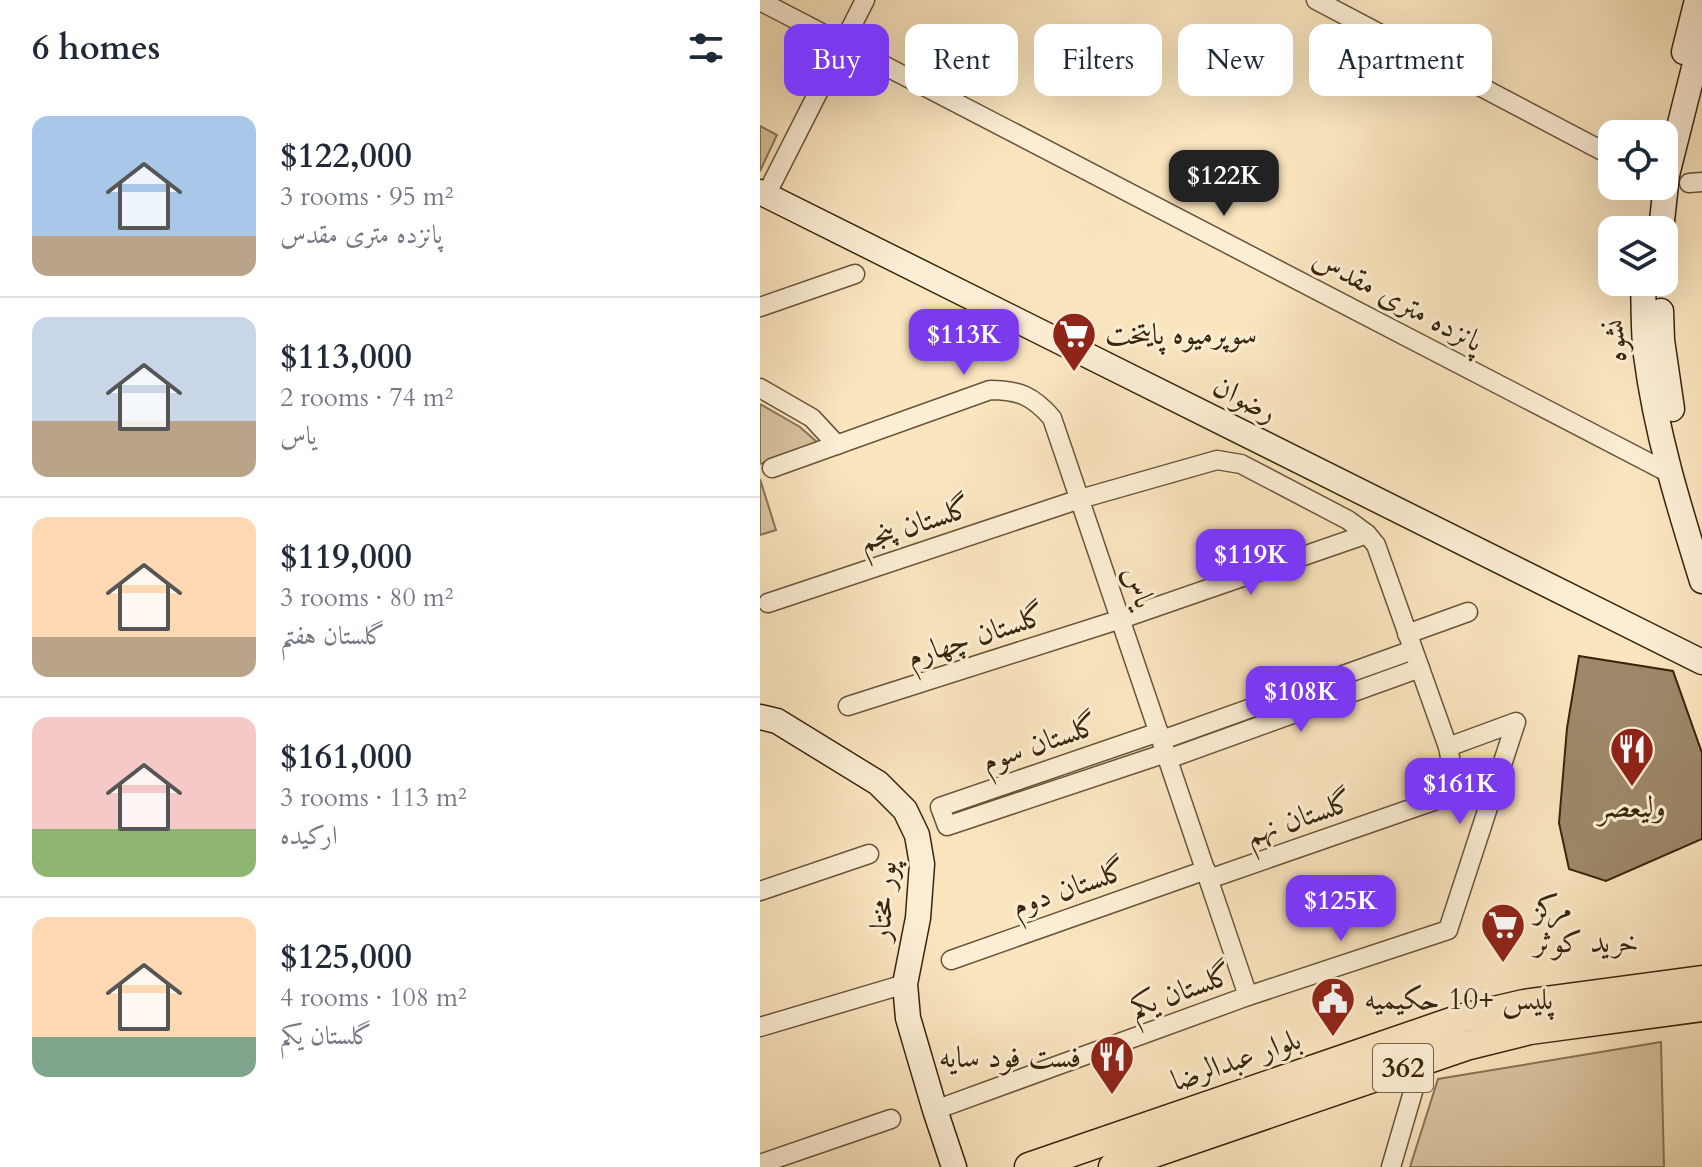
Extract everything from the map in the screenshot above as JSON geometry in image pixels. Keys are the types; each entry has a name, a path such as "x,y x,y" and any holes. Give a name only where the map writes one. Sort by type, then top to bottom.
{"main road":[{"path":"1666,120 1697,0"},
{"path":"1678,164 1702,36"},
{"name":"رضوان","path":"763,193 1702,662"},
{"name":"نشوه","path":"1644,296 1646,354 1702,581"},
{"name":"نشوه","path":"1660,296 1677,472 1702,528"},
{"name":"پور مختار","path":"760,717 777,721 878,783 905,810 917,835 922,864 918,918 905,984 908,1018 954,1167"},
{"name":"بلوار عبدالرضا","path":"1113,1167 1466,1046 1665,998 1702,980"},
{"name":"بلوار عبدالرضا","path":"1029,1167 1463,1018 1524,1004 1665,998 1702,1007"}],"street":[{"path":"853,24 865,0"},
{"path":"1316,0 1598,149"},
{"name":"پانزده متری مقدس","path":"760,1 805,24"},
{"name":"پانزده متری مقدس","path":"889,67 1677,472"},
{"path":"763,193 815,96"},
{"path":"760,307 855,274"},
{"path":"760,388 812,418 837,445"},
{"name":"یاس","path":"772,468 990,390 1008,390 1041,404 1052,418 1248,996"},
{"name":"گلستان پنجم","path":"768,603 1080,499 1217,460 1241,464 1348,520 1367,534"},
{"path":"1367,534 1376,545 1448,747"},
{"name":"گلستان چهارم","path":"848,706 1121,619 1367,534"},
{"path":"1164,746 1410,642 1468,612"},
{"path":"1164,746 1420,668"},
{"name":"گلستان یکم","path":"935,1110 1248,996 1448,930 1516,722 1448,747"},
{"name":"گلستان سوم","path":"1164,746 947,826 940,807 1164,746"},
{"name":"گلستان نهم","path":"1207,874 1445,797 1455,783 1448,747"},
{"path":"760,891 869,854"},
{"name":"گلستان دوم","path":"951,960 1207,874"},
{"path":"760,1027 905,984"},
{"path":"1391,1167 1422,1061"},
{"path":"760,1164 891,1119"}],"shaded area":[{"path":"760,126 777,135 760,171"},
{"path":"760,404 800,427 818,443 760,464"},
{"path":"760,479 776,530 760,535"},
{"path":"1661,1042 1664,1167 1410,1167 1438,1079"}],"building":[{"name":"ولیعصر","path":"1579,656 1673,671 1702,753 1702,839 1606,881 1569,869 1559,823 1567,728"}],"place":[{"name":"سوپرمیوه پایتخت","path":"1074,373"},
{"name":"ولیعصر","path":"1632,788"},
{"name":"مرکز خرید کوثر","path":"1503,964"},
{"name":"پلیس +10 حکیمیه","path":"1333,1038"},
{"name":"فست فود سایه","path":"1112,1096"}]}
